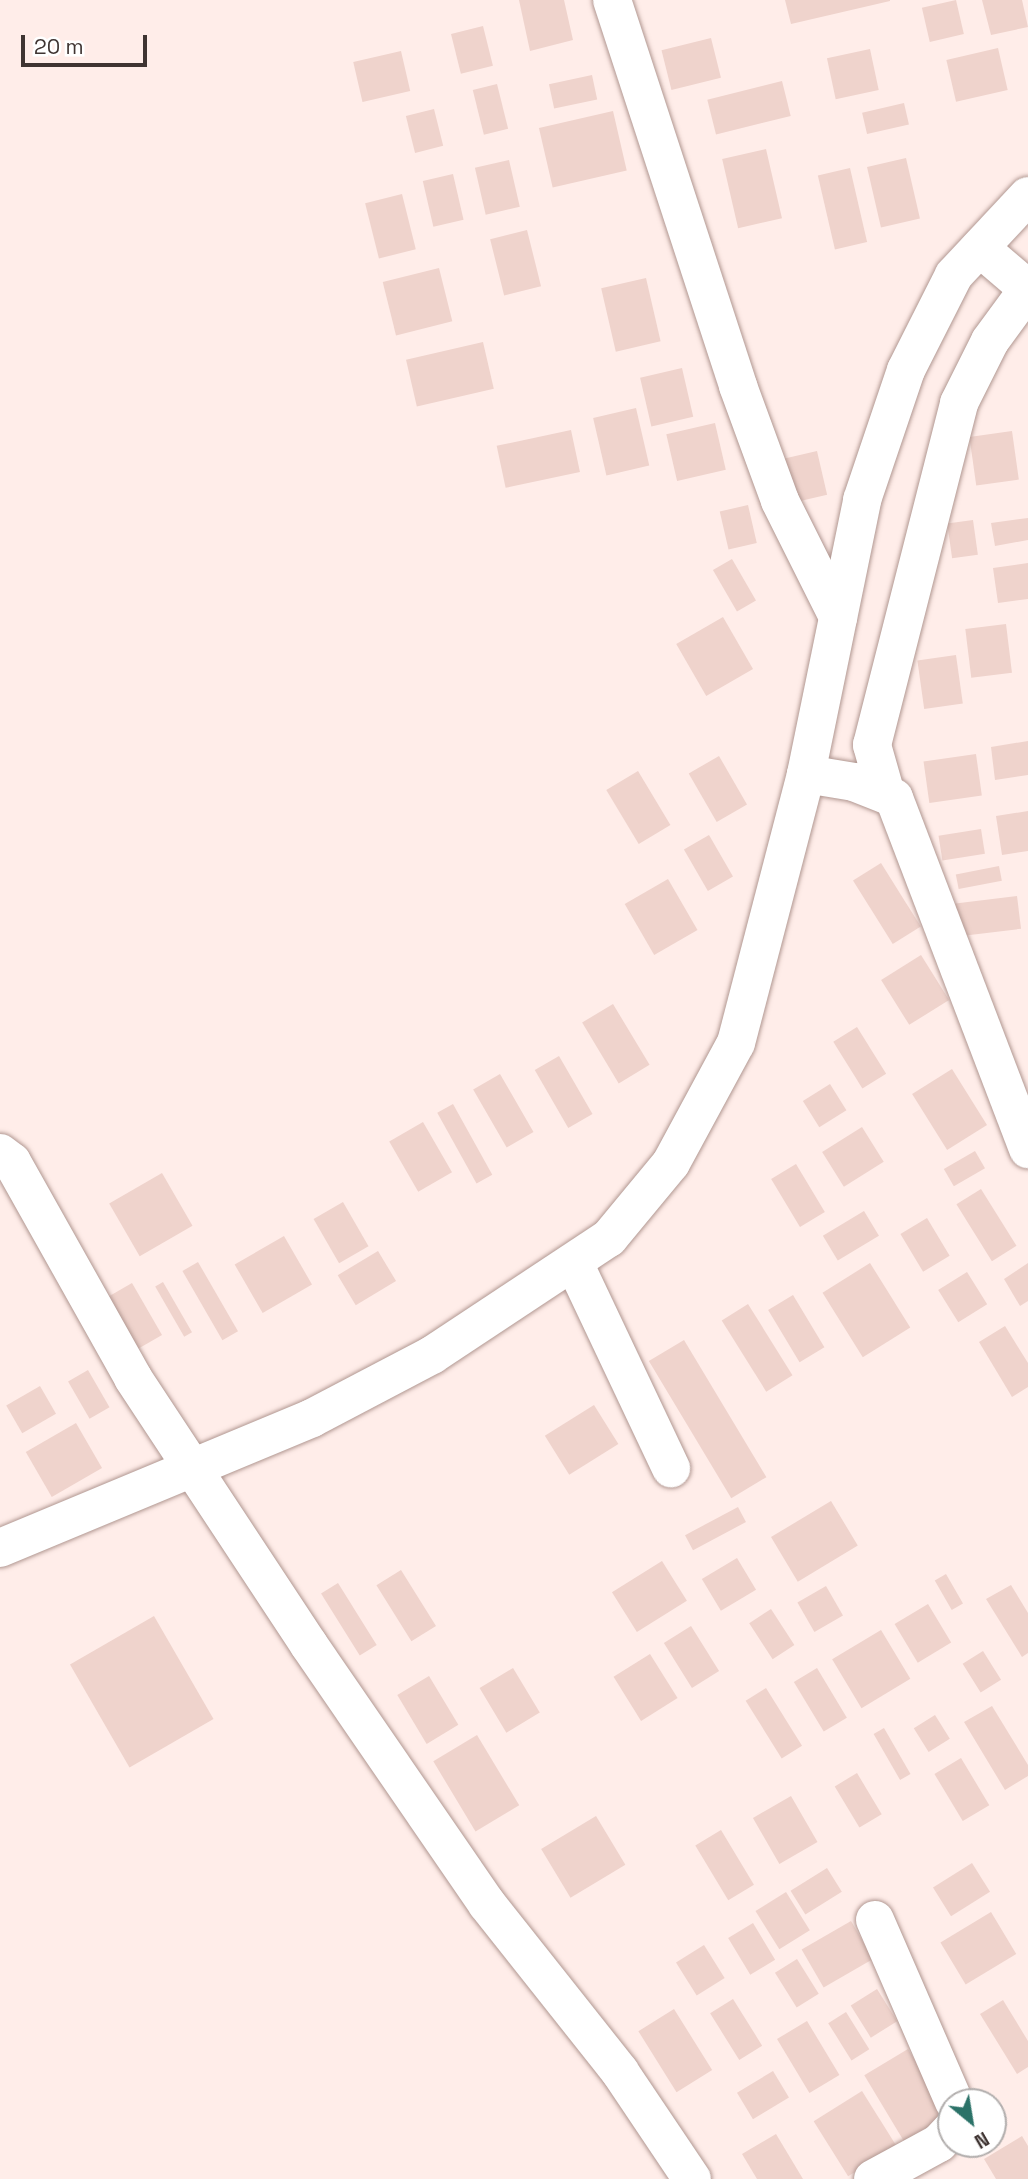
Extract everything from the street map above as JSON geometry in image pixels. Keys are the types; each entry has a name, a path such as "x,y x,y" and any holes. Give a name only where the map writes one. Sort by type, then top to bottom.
{"street":[{"path":"612,0 742,399 780,501 838,618"},
{"path":"0,1548 199,1477 408,1367 578,1272 671,1163 736,1043 809,775 863,499 906,370 954,275 983,251 1028,196"},
{"path":"870,787 872,745 959,403 990,341 1026,287 983,251"},
{"path":"809,775 870,787 894,798 1028,1149"},
{"path":"0,1153 12,1162 133,1378 230,1524 487,1903 620,2072 692,2179"},
{"path":"578,1272 610,1330 671,1468"},
{"path":"875,1920 948,2088"},
{"path":"873,2179 937,2144"}],"building":[{"path":"519,0 564,0 573,40 530,51"},
{"path":"785,0 890,0 890,1 791,24"},
{"path":"956,0 964,34 930,42 922,8"},
{"path":"982,0 1022,0 1028,27 991,35"},
{"path":"483,26 493,66 461,74 451,34"},
{"path":"711,38 721,78 671,90 662,50"},
{"path":"998,48 1008,90 956,102 946,60"},
{"path":"870,49 879,90 836,99 827,58"},
{"path":"401,51 410,91 362,102 353,62"},
{"path":"592,75 597,99 554,109 549,84"},
{"path":"782,81 791,116 716,135 707,100"},
{"path":"497,84 508,129 484,135 473,90"},
{"path":"904,103 909,124 867,134 862,113"},
{"path":"434,109 443,146 415,153 406,116"},
{"path":"613,111 627,170 553,188 539,128"},
{"path":"766,149 782,218 738,228 722,159"},
{"path":"906,158 920,218 881,227 867,167"},
{"path":"509,160 520,207 486,215 475,168"},
{"path":"850,168 867,242 835,249 818,175"},
{"path":"453,174 464,220 433,227 423,181"},
{"path":"402,194 416,249 379,258 365,203"},
{"path":"527,230 541,286 504,295 490,239"},
{"path":"439,268 452,321 396,335 383,282"},
{"path":"646,278 661,341 616,352 601,288"},
{"path":"483,342 494,389 417,407 406,360"},
{"path":"682,368 693,417 651,426 640,378"},
{"path":"636,408 649,465 606,475 593,418"},
{"path":"715,423 726,470 677,481 666,434"},
{"path":"571,430 580,472 506,488 497,446"},
{"path":"1012,431 1019,480 976,486 969,437"},
{"path":"817,451 827,495 786,504 776,460"},
{"path":"748,505 757,543 729,550 720,512"},
{"path":"1028,518 1028,540 995,546 991,523"},
{"path":"973,520 978,555 952,558 947,524"},
{"path":"732,559 756,601 737,612 713,570"},
{"path":"1028,563 1028,599 998,603 993,568"},
{"path":"723,617 753,669 706,696 676,644"},
{"path":"1006,624 1012,673 971,678 965,629"},
{"path":"956,655 963,704 924,709 917,660"},
{"path":"1028,741 1028,775 995,780 991,747"},
{"path":"976,754 982,796 929,803 924,761"},
{"path":"719,756 747,804 717,822 689,774"},
{"path":"638,771 670,825 639,844 606,790"},
{"path":"1028,811 1028,851 1002,855 996,816"},
{"path":"981,829 985,854 942,860 939,836"},
{"path":"709,835 733,877 708,891 684,850"},
{"path":"881,863 921,927 893,944 853,880"},
{"path":"999,866 1002,881 959,889 956,874"},
{"path":"668,879 698,930 654,955 625,904"},
{"path":"1017,896 1021,929 959,936 955,904"},
{"path":"921,955 949,1000 909,1025 881,980"},
{"path":"613,1004 650,1065 619,1083 582,1023"},
{"path":"857,1027 886,1074 862,1088 833,1042"},
{"path":"559,1056 592,1114 568,1128 535,1070"},
{"path":"952,1069 987,1125 947,1150 912,1094"},
{"path":"500,1074 534,1132 507,1148 473,1090"},
{"path":"830,1084 846,1110 819,1127 803,1101"},
{"path":"453,1104 492,1175 477,1184 437,1113"},
{"path":"423,1122 452,1172 418,1192 389,1142"},
{"path":"862,1127 884,1162 844,1187 822,1152"},
{"path":"975,1151 985,1168 954,1186 944,1169"},
{"path":"796,1164 825,1212 800,1227 771,1179"},
{"path":"162,1173 192,1226 140,1256 109,1204"},
{"path":"981,1189 1017,1246 992,1261 956,1204"},
{"path":"343,1202 368,1246 339,1263 314,1219"},
{"path":"864,1211 879,1236 838,1261 823,1236"},
{"path":"927,1218 950,1256 923,1272 900,1234"},
{"path":"284,1236 312,1284 263,1313 235,1264"},
{"path":"378,1251 396,1281 356,1305 338,1275"},
{"path":"198,1262 238,1331 222,1340 182,1271"},
{"path":"870,1263 910,1327 863,1357 823,1293"},
{"path":"1028,1263 1028,1301 1020,1306 1004,1279"},
{"path":"967,1272 987,1304 958,1322 938,1290"},
{"path":"163,1282 192,1332 184,1337 155,1286"},
{"path":"132,1283 162,1335 136,1350 106,1298"},
{"path":"793,1295 824,1347 800,1362 768,1310"},
{"path":"748,1304 793,1375 766,1392 722,1320"},
{"path":"1005,1326 1028,1363 1028,1387 1012,1397 979,1342"},
{"path":"684,1340 766,1477 731,1498 649,1361"},
{"path":"88,1370 110,1407 90,1419 68,1382"},
{"path":"40,1386 56,1414 22,1433 6,1406"},
{"path":"594,1405 618,1444 569,1475 545,1436"},
{"path":"76,1423 102,1468 52,1497 26,1452"},
{"path":"831,1501 858,1546 798,1582 771,1537"},
{"path":"738,1507 746,1522 693,1550 685,1535"},
{"path":"737,1558 756,1590 721,1611 702,1579"},
{"path":"662,1561 687,1601 637,1632 612,1592"},
{"path":"401,1570 436,1626 411,1641 376,1585"},
{"path":"946,1574 963,1603 952,1610 935,1580"},
{"path":"338,1583 377,1645 360,1656 321,1594"},
{"path":"1011,1585 1028,1613 1028,1653 1022,1657 986,1599"},
{"path":"826,1586 843,1615 814,1632 797,1602"},
{"path":"928,1604 951,1643 918,1663 895,1624"},
{"path":"771,1609 794,1645 773,1659 749,1623"},
{"path":"154,1616 214,1719 129,1768 70,1664"},
{"path":"691,1626 719,1671 692,1688 664,1643"},
{"path":"881,1630 910,1679 861,1708 832,1659"},
{"path":"983,1651 1001,1680 981,1693 963,1664"},
{"path":"650,1654 678,1698 641,1721 614,1677"},
{"path":"513,1668 540,1713 506,1733 480,1688"},
{"path":"817,1668 847,1718 824,1732 794,1682"},
{"path":"429,1676 458,1725 427,1744 397,1695"},
{"path":"766,1688 802,1746 782,1758 746,1701"},
{"path":"992,1706 1028,1765 1028,1776 1005,1790 964,1722"},
{"path":"935,1715 950,1739 929,1752 914,1728"},
{"path":"884,1728 910,1774 900,1780 874,1734"},
{"path":"477,1735 519,1805 476,1832 433,1761"},
{"path":"961,1758 989,1805 963,1821 934,1774"},
{"path":"857,1773 882,1814 859,1828 835,1786"},
{"path":"791,1796 818,1842 779,1864 753,1818"},
{"path":"596,1816 625,1865 570,1898 541,1849"},
{"path":"721,1830 754,1885 728,1900 695,1845"},
{"path":"972,1863 990,1892 951,1916 933,1887"},
{"path":"827,1868 842,1892 805,1915 791,1891"},
{"path":"786,1892 810,1930 779,1949 755,1911"},
{"path":"991,1912 1016,1954 966,1984 940,1942"},
{"path":"851,1921 873,1959 824,1988 802,1950"},
{"path":"753,1923 775,1960 750,1975 728,1938"},
{"path":"704,1945 725,1978 697,1996 676,1962"},
{"path":"797,1959 819,1994 797,2008 775,1973"},
{"path":"877,1989 897,2021 871,2038 851,2005"},
{"path":"733,1999 762,2046 739,2060 710,2013"},
{"path":"1003,2000 1028,2041 1028,2067 1017,2074 980,2014"},
{"path":"674,2009 712,2070 677,2092 638,2031"},
{"path":"846,2012 869,2049 852,2060 828,2023"},
{"path":"807,2021 839,2075 809,2093 777,2039"},
{"path":"908,2049 937,2097 937,2121 904,2141 864,2075"},
{"path":"773,2071 789,2098 753,2119 737,2093"},
{"path":"862,2091 896,2146 848,2176 814,2121"},
{"path":"776,2134 803,2179 757,2179 742,2154"},
{"path":"1022,2136 1028,2146 1028,2179 996,2179 984,2159 1007,2158 1007,2145"}]}
